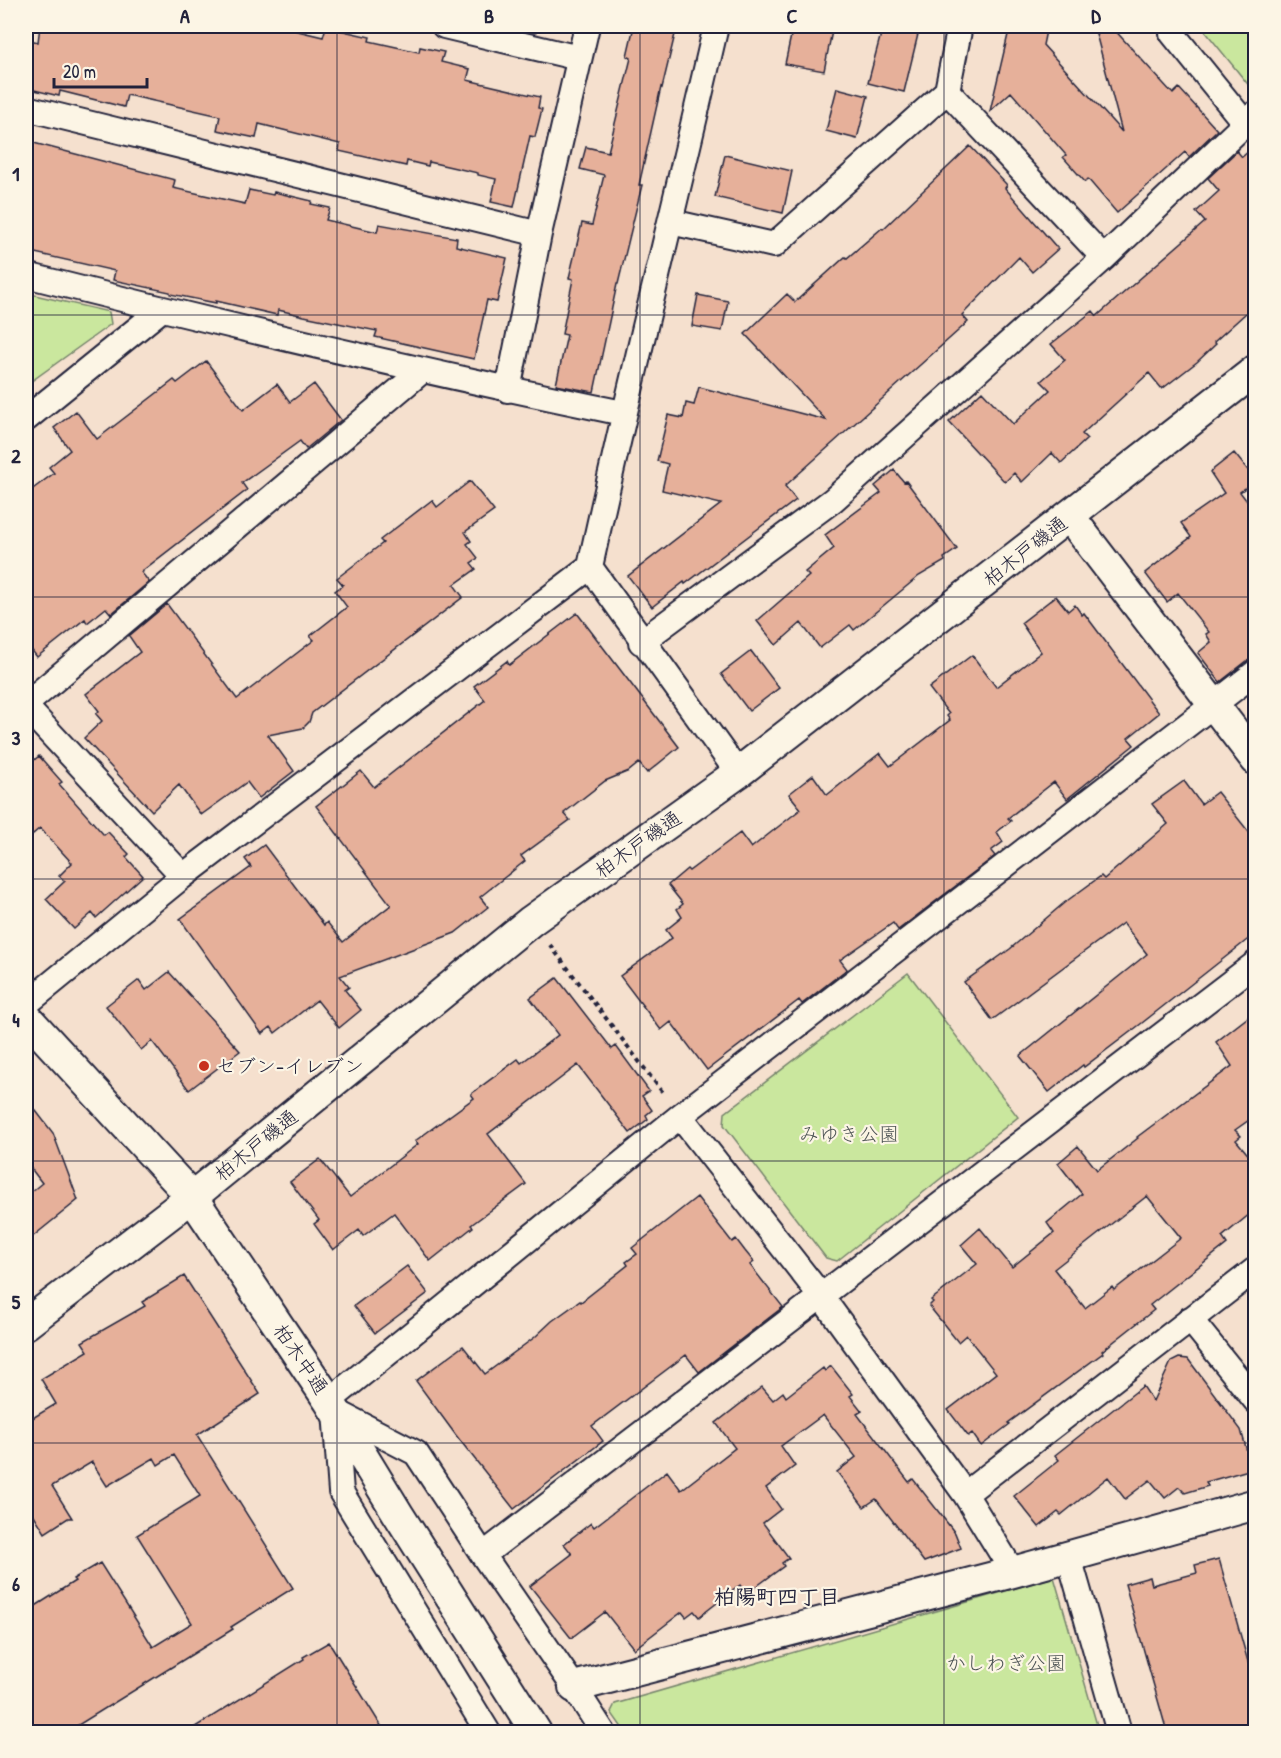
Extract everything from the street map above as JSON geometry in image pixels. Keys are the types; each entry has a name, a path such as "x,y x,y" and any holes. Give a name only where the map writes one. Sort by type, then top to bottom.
{"street":[{"path":"444,26 579,58"},
{"path":"508,390 539,234 587,26"},
{"path":"26,1004 183,876 590,567 623,413 671,222 716,26"},
{"path":"671,222 774,245 947,91 960,26"},
{"path":"641,642 833,500 1104,258 1250,118 1172,33 1174,26"},
{"path":"947,91 1104,258"},
{"path":"26,108 539,234"},
{"path":"26,275 508,390 623,413"},
{"path":"26,418 162,309"},
{"path":"183,876 26,705 423,370"},
{"name":"柏木戸磯通","path":"26,1324 192,1197 531,921 738,773 1070,517 1256,370"},
{"path":"1070,517 1256,760"},
{"path":"590,567 641,642 738,773"},
{"path":"332,1406 680,1116 1256,672"},
{"path":"483,1555 1256,963"},
{"name":"柏木中通","path":"26,1017 192,1197 332,1406 536,1732"},
{"path":"680,1116 820,1296 965,1494 1013,1572"},
{"path":"965,1494 1256,1269"},
{"path":"1190,1319 1256,1401"},
{"path":"332,1406 416,1453 603,1732"},
{"path":"332,1406 341,1492 488,1732"},
{"path":"574,1687 1069,1557 1256,1504"},
{"path":"1069,1557 1119,1732"}],"path":[{"path":"531,921 680,1116"}],"green space":[{"path":"1201,26 1255,26 1255,93"},
{"path":"26,293 109,312 111,324 26,385"},
{"name":"みゆき公園","path":"908,973 1018,1117 837,1261 826,1258 724,1125 725,1113"},
{"name":"かしわぎ公園","path":"1054,1577 1099,1732 625,1732 611,1712 615,1704"}],"building":[{"path":"40,26 277,26 323,37 326,27 370,37 369,41 419,52 420,47 444,52 441,62 470,69 467,80 540,97 538,108 542,109 535,137 530,136 514,207 491,202 496,179 478,175 478,173 429,162 428,166 407,161 406,166 339,151 340,144 259,124 256,138 217,130 220,116 127,95 124,107 60,91 59,96 26,88 26,39 38,42"},
{"path":"634,26 677,26 661,87 639,185 642,185 617,284 594,392 556,385 567,335 562,334 573,279 569,278 582,223 592,225 604,175 580,169 586,147 608,152 631,58 627,56"},
{"path":"793,26 833,26 824,71 785,64"},
{"path":"883,26 920,26 904,92 868,83"},
{"path":"1010,26 1047,26 1043,45 1122,132 1094,26 1111,26 1173,94 1179,88 1217,130 1189,157 1185,152 1117,213 1088,179 1085,182 1063,157 1066,155 1011,92 990,111"},
{"path":"837,88 868,96 857,139 826,131"},
{"path":"26,141 175,180 173,188 245,204 249,190 273,195 274,192 330,208 326,220 377,232 379,224 457,238 456,246 507,258 497,302 487,300 474,359 375,337 377,331 278,310 277,315 216,301 216,303 170,294 170,292 113,280 115,271 26,251"},
{"path":"1256,145 1256,304 1214,342 1216,344 1197,362 1162,389 1149,373 1082,434 1087,439 1061,463 1052,453 1022,482 1014,473 1005,482 949,422 982,391 1013,424 1050,390 1041,381 1065,360 1051,344 1093,311 1097,316 1205,222 1196,212 1219,191 1208,178 1237,151 1242,157"},
{"path":"970,146 1007,185 1005,188 1058,249 1032,272 1019,257 962,315 968,322 785,486 796,500 652,607 628,576 721,504 662,490 668,464 657,461 668,415 683,418 686,403 694,405 699,387 826,420 745,334 787,294 795,302 845,257 847,258 883,229"},
{"path":"725,155 792,171 783,213 715,197"},
{"path":"698,295 728,301 722,331 692,326"},
{"path":"206,361 243,410 277,384 290,402 314,384 341,420 306,449 300,441 242,483 247,490 141,572 149,582 111,614 106,608 87,623 85,619 37,657 26,643 26,494 54,473 49,467 70,450 54,428 76,411 97,439 174,380 177,383"},
{"path":"1234,453 1256,480 1240,492 1256,513 1256,658 1247,661 1220,682 1198,653 1211,642 1206,634 1209,632 1178,593 1167,602 1145,573 1191,537 1181,523 1224,493 1210,472"},
{"path":"894,470 904,482 906,481 957,549 944,558 945,561 919,576 854,630 850,625 820,648 801,623 776,645 757,621 809,576 805,572 834,548 825,535 881,493 875,486"},
{"path":"470,481 494,511 465,532 471,541 467,544 478,558 471,563 476,569 454,585 463,597 312,713 309,722 303,728 268,735 294,771 259,798 247,782 201,815 179,785 152,811 84,738 102,721 96,714 99,711 86,694 140,652 129,636 167,604 237,699 314,640 310,636 347,607 335,591 343,585 337,578 383,543 380,540 432,500 437,507"},
{"path":"1056,596 1068,611 1075,605 1082,615 1084,613 1159,713 1128,738 1134,745 1067,799 1054,782 1008,818 1011,821 997,832 1003,842 991,851 995,856 898,930 893,923 840,960 847,969 802,1004 799,1000 707,1070 671,1022 661,1030 620,976 672,938 666,930 682,917 677,909 683,904 668,885 687,869 689,871 740,833 751,848 801,809 789,794 813,775 827,795 880,753 890,766 950,720 947,716 949,714 929,688 972,655 996,687 1041,652 1021,623"},
{"path":"577,613 679,747 647,773 639,763 629,771 605,781 564,813 570,820 521,856 525,861 480,897 488,907 455,933 340,976 349,987 345,990 361,1010 339,1028 317,1000 275,1033 271,1027 262,1034 180,919 251,867 245,859 264,845 324,925 327,922 343,942 391,905 316,806 361,771 374,787 485,700 474,686 507,661 509,665"},
{"path":"751,651 779,688 749,711 721,674"},
{"path":"39,756 62,782 59,784 104,835 108,832 129,854 126,857 143,876 96,918 92,913 74,929 46,899 65,881 59,876 72,863 40,828 26,840 26,767"},
{"path":"1184,781 1201,804 1217,792 1256,841 1256,933 1142,1023 1049,1092 1020,1056 1147,954 1123,923 992,1020 964,982 1010,949 1064,903 1101,876 1104,879 1168,824 1152,804"},
{"path":"169,972 240,1051 189,1090 152,1041 141,1050 106,1006 139,980 146,990"},
{"path":"557,978 612,1049 616,1046 649,1091 642,1096 652,1110 646,1115 648,1119 630,1133 578,1065 488,1134 526,1184 471,1225 473,1227 430,1261 394,1213 363,1236 359,1230 333,1250 314,1224 319,1220 290,1182 320,1159 350,1197 418,1144 415,1141 474,1098 471,1094 518,1059 521,1063 558,1035 530,998"},
{"path":"1256,1011 1256,1115 1235,1130 1241,1136 1236,1140 1256,1164 1256,1209 1222,1237 1227,1244 1150,1305 1154,1310 1102,1351 1103,1353 1008,1423 1010,1424 981,1446 972,1433 968,1436 948,1410 996,1373 966,1335 958,1342 929,1306 933,1302 931,1300 977,1264 961,1245 980,1228 1012,1267 1054,1233 1047,1223 1082,1194 1058,1163 1078,1146 1097,1170 1232,1066 1216,1042","holes":["1147,1196 1181,1238 1114,1290 1112,1287 1085,1308 1054,1269"]},
{"path":"26,1098 53,1133 78,1200 26,1242 26,1196 42,1183 26,1162"},
{"path":"697,1197 732,1242 736,1239 754,1262 750,1265 783,1307 699,1372 686,1355 592,1426 603,1441 514,1509 416,1381 463,1346 485,1374 628,1265 626,1262 637,1254 632,1248"},
{"path":"407,1266 428,1293 375,1333 354,1306"},
{"path":"184,1276 260,1394 197,1435 293,1588 231,1627 233,1629 67,1732 26,1732 26,1612 75,1581 73,1579 100,1563 153,1647 192,1623 137,1535 200,1496 174,1455 158,1465 154,1458 107,1486 92,1462 52,1486 72,1518 68,1518 45,1533 26,1502 26,1422 56,1404 41,1379 88,1351 82,1342 145,1306 142,1302"},
{"path":"1179,1358 1188,1359 1241,1430 1252,1469 1206,1482 1208,1486 1185,1493 1179,1487 1165,1498 1150,1480 1125,1499 1108,1477 1061,1515 1058,1512 1039,1527 1014,1496 1059,1460 1055,1455 1143,1386 1153,1401 1171,1362"},
{"path":"831,1366 853,1394 850,1396 862,1411 857,1414 909,1482 913,1479 955,1533 961,1548 924,1562 876,1499 864,1507 837,1472 856,1457 823,1415 781,1446 795,1466 766,1488 781,1509 763,1523 789,1558 782,1563 784,1566 746,1594 740,1585 699,1617 694,1611 686,1617 682,1612 634,1649 605,1612 571,1638 530,1586 572,1554 564,1544 591,1523 594,1527 667,1471 681,1490 735,1448 716,1423 762,1387 773,1400 783,1392 786,1397 823,1368 825,1371"},
{"path":"1219,1559 1256,1690 1256,1732 1167,1732 1125,1584 1150,1577 1152,1585 1197,1573 1195,1565"},
{"path":"329,1642 385,1732 187,1732 304,1659 303,1657"}],"place":[{"name":"セブン-イレブン","path":"204,1066"}],"district":[{"name":"柏陽町四丁目","path":"777,1597"}]}
